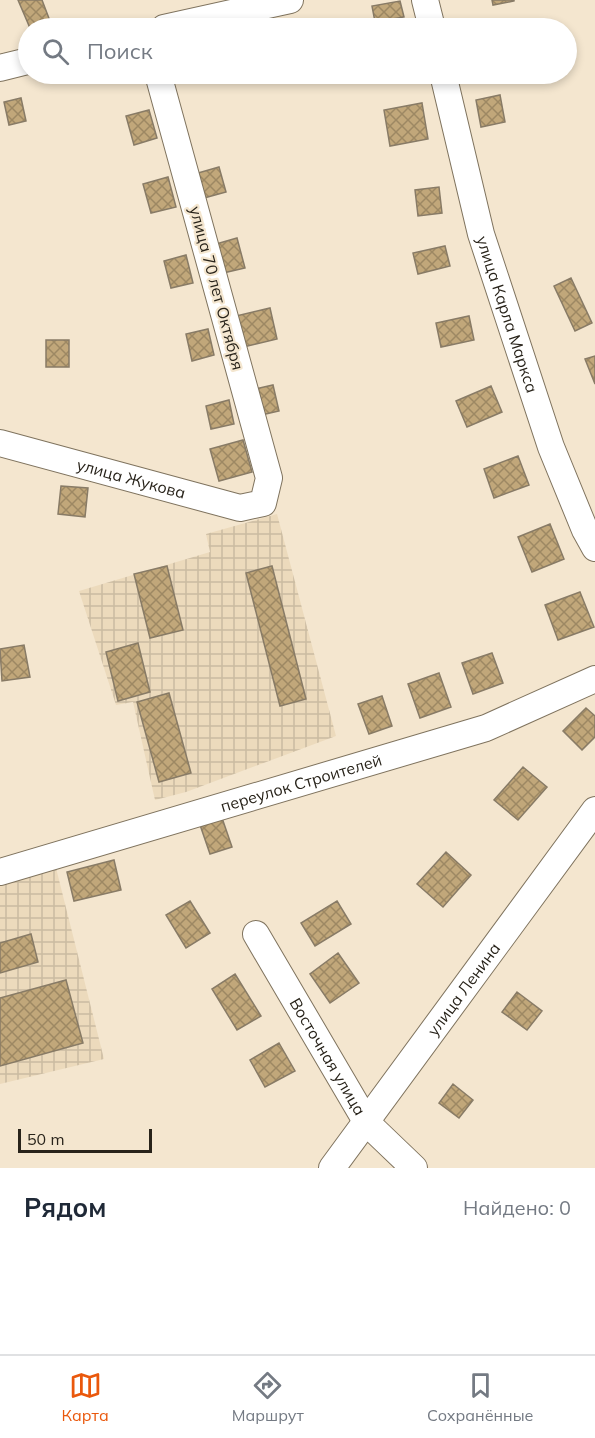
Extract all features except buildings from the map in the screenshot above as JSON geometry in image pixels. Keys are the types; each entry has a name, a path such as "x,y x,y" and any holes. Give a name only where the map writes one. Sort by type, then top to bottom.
{"street":[{"path":"194,11 290,0"},
{"path":"425,0 430,18"},
{"path":"0,68 18,64"},
{"name":"улица 70 лет Октября","path":"161,84 269,478 263,503"},
{"name":"улица Карла Маркса","path":"445,84 489,256 551,447 585,530 595,548"},
{"name":"улица Жукова","path":"0,443 240,508 263,503"},
{"name":"переулок Строителей","path":"0,872 486,728 595,679"},
{"name":"улица Ленина","path":"332,1168 593,817"},
{"name":"Восточная улица","path":"256,934 367,1123 414,1168"}],"shaded area":[{"path":"277,514 336,736 186,792 155,800 133,702 116,705 79,591 210,552 206,534"},
{"path":"56,868 104,1059 0,1084 0,882"}]}
